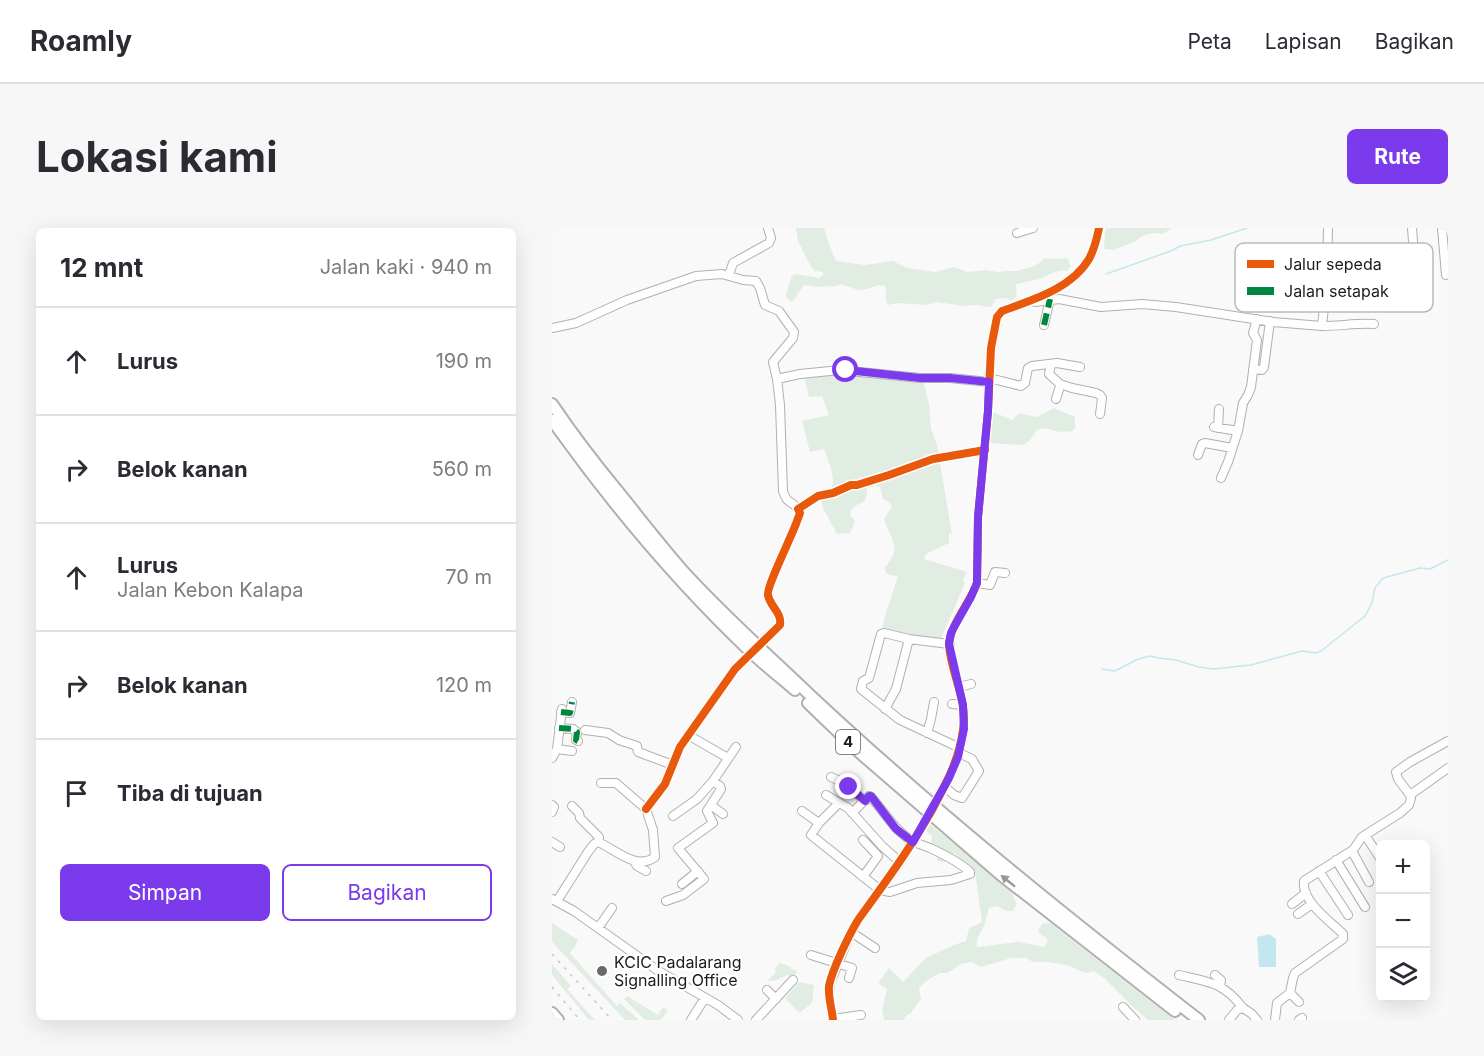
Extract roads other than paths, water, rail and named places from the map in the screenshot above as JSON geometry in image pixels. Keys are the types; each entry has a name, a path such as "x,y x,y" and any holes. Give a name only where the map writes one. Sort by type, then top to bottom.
{"highway":[{"name":"4","path":"552,404 586,451 683,571 720,610 864,745 924,797 1092,937 1199,1020"},
{"name":"4","path":"552,420 640,532 712,613 754,655 793,688 859,752 1002,875 1187,1020"},
{"path":"552,1012 558,1020"}],"street":[{"path":"729,275 733,264 769,243 771,238 768,228"},
{"path":"1017,233 1033,228"},
{"path":"861,1016 833,1019 829,987 837,964 858,920 900,862 943,790 954,767 964,729 963,705 949,644 951,633 977,583 978,517 992,348 997,317 1002,311 1057,288 1082,268 1091,255 1099,228"},
{"path":"1412,228 1413,243"},
{"path":"1442,228 1446,274"},
{"path":"552,328 576,323 627,300 684,280 714,274 757,282 765,305 779,311 794,332 793,338 774,360 773,367 780,405 783,491 785,498 789,503 794,504 800,513 767,592 780,617 780,625 735,669 680,747 665,784 646,809"},
{"path":"1044,325 1050,299"},
{"path":"1030,301 1063,299 1095,307 1142,304 1257,320 1322,326 1374,324"},
{"path":"1322,326 1323,312"},
{"path":"1221,478 1238,431 1242,406 1248,395 1254,369 1257,340 1253,333 1257,320"},
{"path":"1254,369 1262,370 1264,367 1270,321"},
{"path":"777,379 840,370 920,378 989,380 1021,386 1025,383 1028,368 1032,366 1057,363 1080,367"},
{"path":"1051,364 1049,374 1060,384 1100,395 1102,398 1100,414"},
{"path":"1056,399 1060,384"},
{"path":"1219,410 1216,428 1238,431"},
{"path":"1198,455 1203,443 1232,448"},
{"path":"798,509 818,496 933,459 985,450"},
{"path":"977,583 990,585 995,572 1005,573"},
{"path":"943,790 962,798 979,771 972,759 900,720 861,688 863,681 869,678 881,634 949,644"},
{"path":"885,709 896,689 909,639"},
{"path":"959,687 971,684"},
{"path":"552,758 556,749 561,710 570,713 572,702"},
{"path":"927,733 934,702"},
{"path":"952,704 963,705"},
{"path":"559,728 577,731 576,740 578,741"},
{"path":"585,730 608,733 619,740 637,746 638,752 673,765"},
{"path":"688,735 728,758"},
{"path":"1275,1020 1278,1002 1290,993 1293,978 1298,970 1343,939 1343,934 1312,904 1303,885 1304,881 1355,849 1365,835 1405,809 1411,801 1410,795 1398,779 1396,772 1448,741"},
{"path":"673,816 697,799 713,781 736,747"},
{"path":"556,749 572,751"},
{"path":"1410,795 1448,768"},
{"path":"831,777 842,782 865,801"},
{"path":"666,901 683,895 704,880 704,877 678,848 714,823 707,813 721,789 713,781"},
{"path":"598,842 634,861 645,862 654,859 655,856 653,830 646,809 616,783 601,783"},
{"path":"826,795 848,808 882,846 900,862"},
{"path":"839,803 811,833 812,837 880,890 890,892 917,883 951,880 970,874 956,862 931,848 913,842 896,829 871,796 852,813"},
{"path":"552,805 554,807 552,812"},
{"path":"572,806 598,837 598,842"},
{"path":"712,806 723,814"},
{"path":"802,811 819,823"},
{"path":"1365,835 1376,852"},
{"path":"863,840 878,856 863,877"},
{"path":"598,842 588,852 555,900 657,970 718,1005 738,1020"},
{"path":"1352,851 1369,882"},
{"path":"1336,860 1365,907"},
{"path":"634,861 637,866 646,871"},
{"path":"682,884 698,871"},
{"path":"1319,871 1348,915"},
{"path":"1292,904 1306,893"},
{"path":"1298,914 1312,904"},
{"path":"598,928 612,908"},
{"path":"851,932 875,948"},
{"path":"811,955 852,969 849,978"},
{"path":"1179,975 1212,982 1232,995 1239,1010 1252,1014 1257,1020"},
{"path":"1215,975 1221,980 1220,987"},
{"path":"756,1020 793,981"},
{"path":"767,990 776,999"},
{"path":"1290,993 1299,1002"},
{"path":"691,1020 705,998"},
{"path":"1123,1007 1135,1020"},
{"path":"1229,1020 1239,1010"},
{"path":"1276,1011 1283,1020"}],"water":[{"path":"1269,934 1276,939 1276,967 1259,967 1257,937"}],"waterway":[{"path":"1106,274 1180,246 1211,240 1247,228"},
{"path":"1102,669 1114,671 1149,656 1213,669 1251,665 1302,651 1316,653 1365,616 1372,603 1375,588 1383,578 1420,568 1430,569 1448,560"}],"railway":[{"path":"552,954 612,1020"},
{"path":"552,987 580,1020"}],"place":[{"name":"KCIC Padalarang Signalling Office","path":"602,971"}]}
